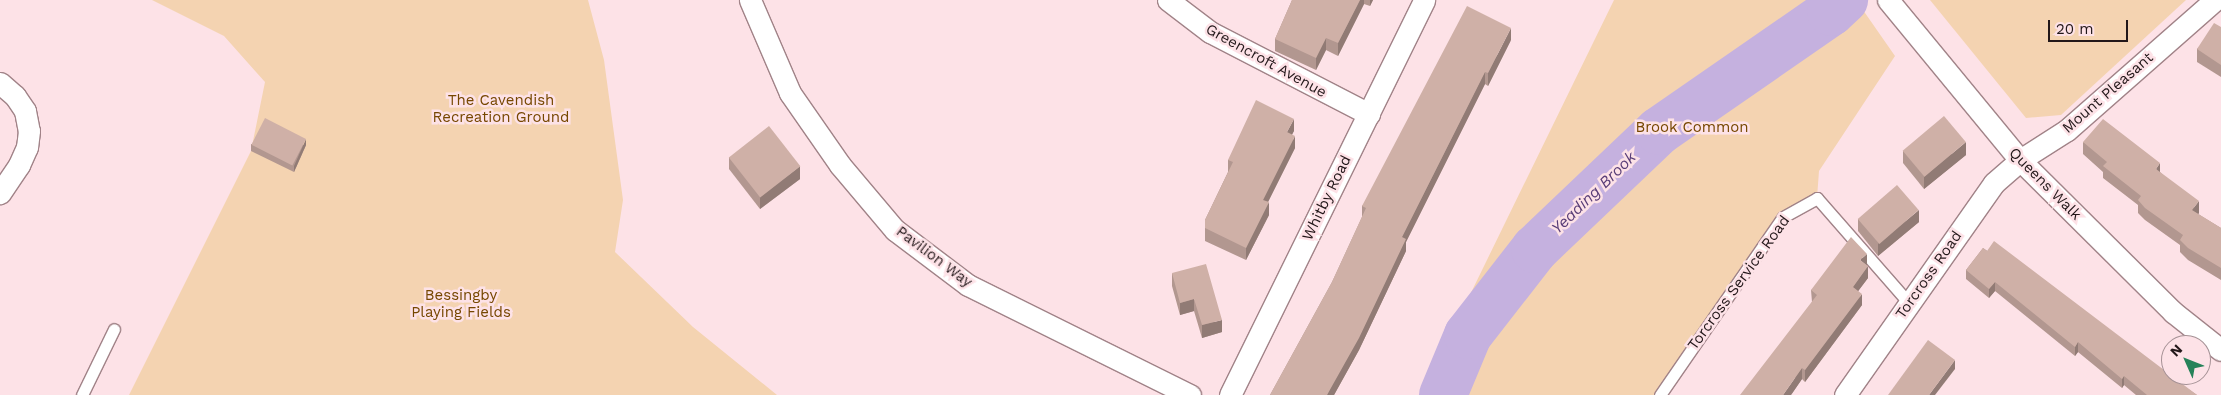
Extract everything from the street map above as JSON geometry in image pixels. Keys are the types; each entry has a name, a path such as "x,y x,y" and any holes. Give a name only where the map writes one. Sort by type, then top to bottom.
{"street":[{"name":"Pavilion Way","path":"750,0 790,93 840,165 896,230 968,285 1190,395"},
{"name":"Greencroft Avenue","path":"1168,0 1210,32 1369,114"},
{"name":"Whitby Road","path":"1230,395 1424,0"},
{"name":"Queens Walk","path":"1888,0 2020,160 2173,312 2221,350"},
{"name":"Mount Pleasant","path":"2020,160 2067,130 2215,0"},
{"path":"0,83 25,111 29,131 27,147 0,193"},
{"name":"Torcross Road","path":"1846,395 1994,183 2020,160"}],"lane":[{"name":"Torcross Service Road","path":"1660,395 1783,218 1817,198 1909,303"},
{"path":"82,395 114,329"}],"green space":[{"path":"152,0 588,0 604,60 623,200 615,252 693,327 777,395 129,395 251,151 265,82 224,36"},
{"name":"Brook Common","path":"1614,0 1856,0 1895,56 1819,171 1817,198 1796,208 1660,395 1421,395"},
{"path":"1930,0 2186,0 2061,115 2026,118"}],"building":[{"path":"1292,0 1360,0 1338,43 1326,38 1316,58 1275,39"},
{"path":"1467,6 1511,28 1488,73 1485,72 1402,237 1406,239 1359,338 1327,395 1270,395 1332,282 1366,208 1362,206"},
{"path":"2214,23 2221,27 2221,65 2197,49"},
{"path":"1256,100 1294,119 1287,132 1295,136 1263,200 1269,202 1246,248 1205,228 1205,220 1233,162 1228,160"},
{"path":"1944,116 1966,142 1924,177 1903,151"},
{"path":"265,118 306,139 292,166 251,145"},
{"path":"2103,119 2160,163 2156,169 2199,201 2192,210 2221,228 2221,268 2188,248 2180,240 2183,235 2145,208 2138,200 2141,196 2103,166 2107,162 2083,142"},
{"path":"769,126 800,166 760,198 729,157"},
{"path":"1897,185 1919,210 1879,244 1858,219"},
{"path":"1851,237 1867,254 1860,260 1868,266 1853,287 1862,294 1805,370 1802,368 1783,395 1740,395 1817,295 1811,290"},
{"path":"1994,241 2161,368 2161,385 2184,385 2197,395 2147,395 2124,376 2122,379 2078,342 2075,347 1995,282 1989,289 1966,270 1983,248 1987,251"},
{"path":"1206,264 1222,320 1202,325 1194,299 1180,303 1172,273"},
{"path":"1928,340 1955,360 1929,395 1888,395"}],"waterway":[{"name":"Yeading Brook","path":"1443,395 1468,335 1535,249 1659,131 1831,12 1844,0"}],"park label":[{"name":"The Cavendish Recreation Ground","path":"501,108"},
{"name":"Bessingby Playing Fields","path":"461,304"}]}
